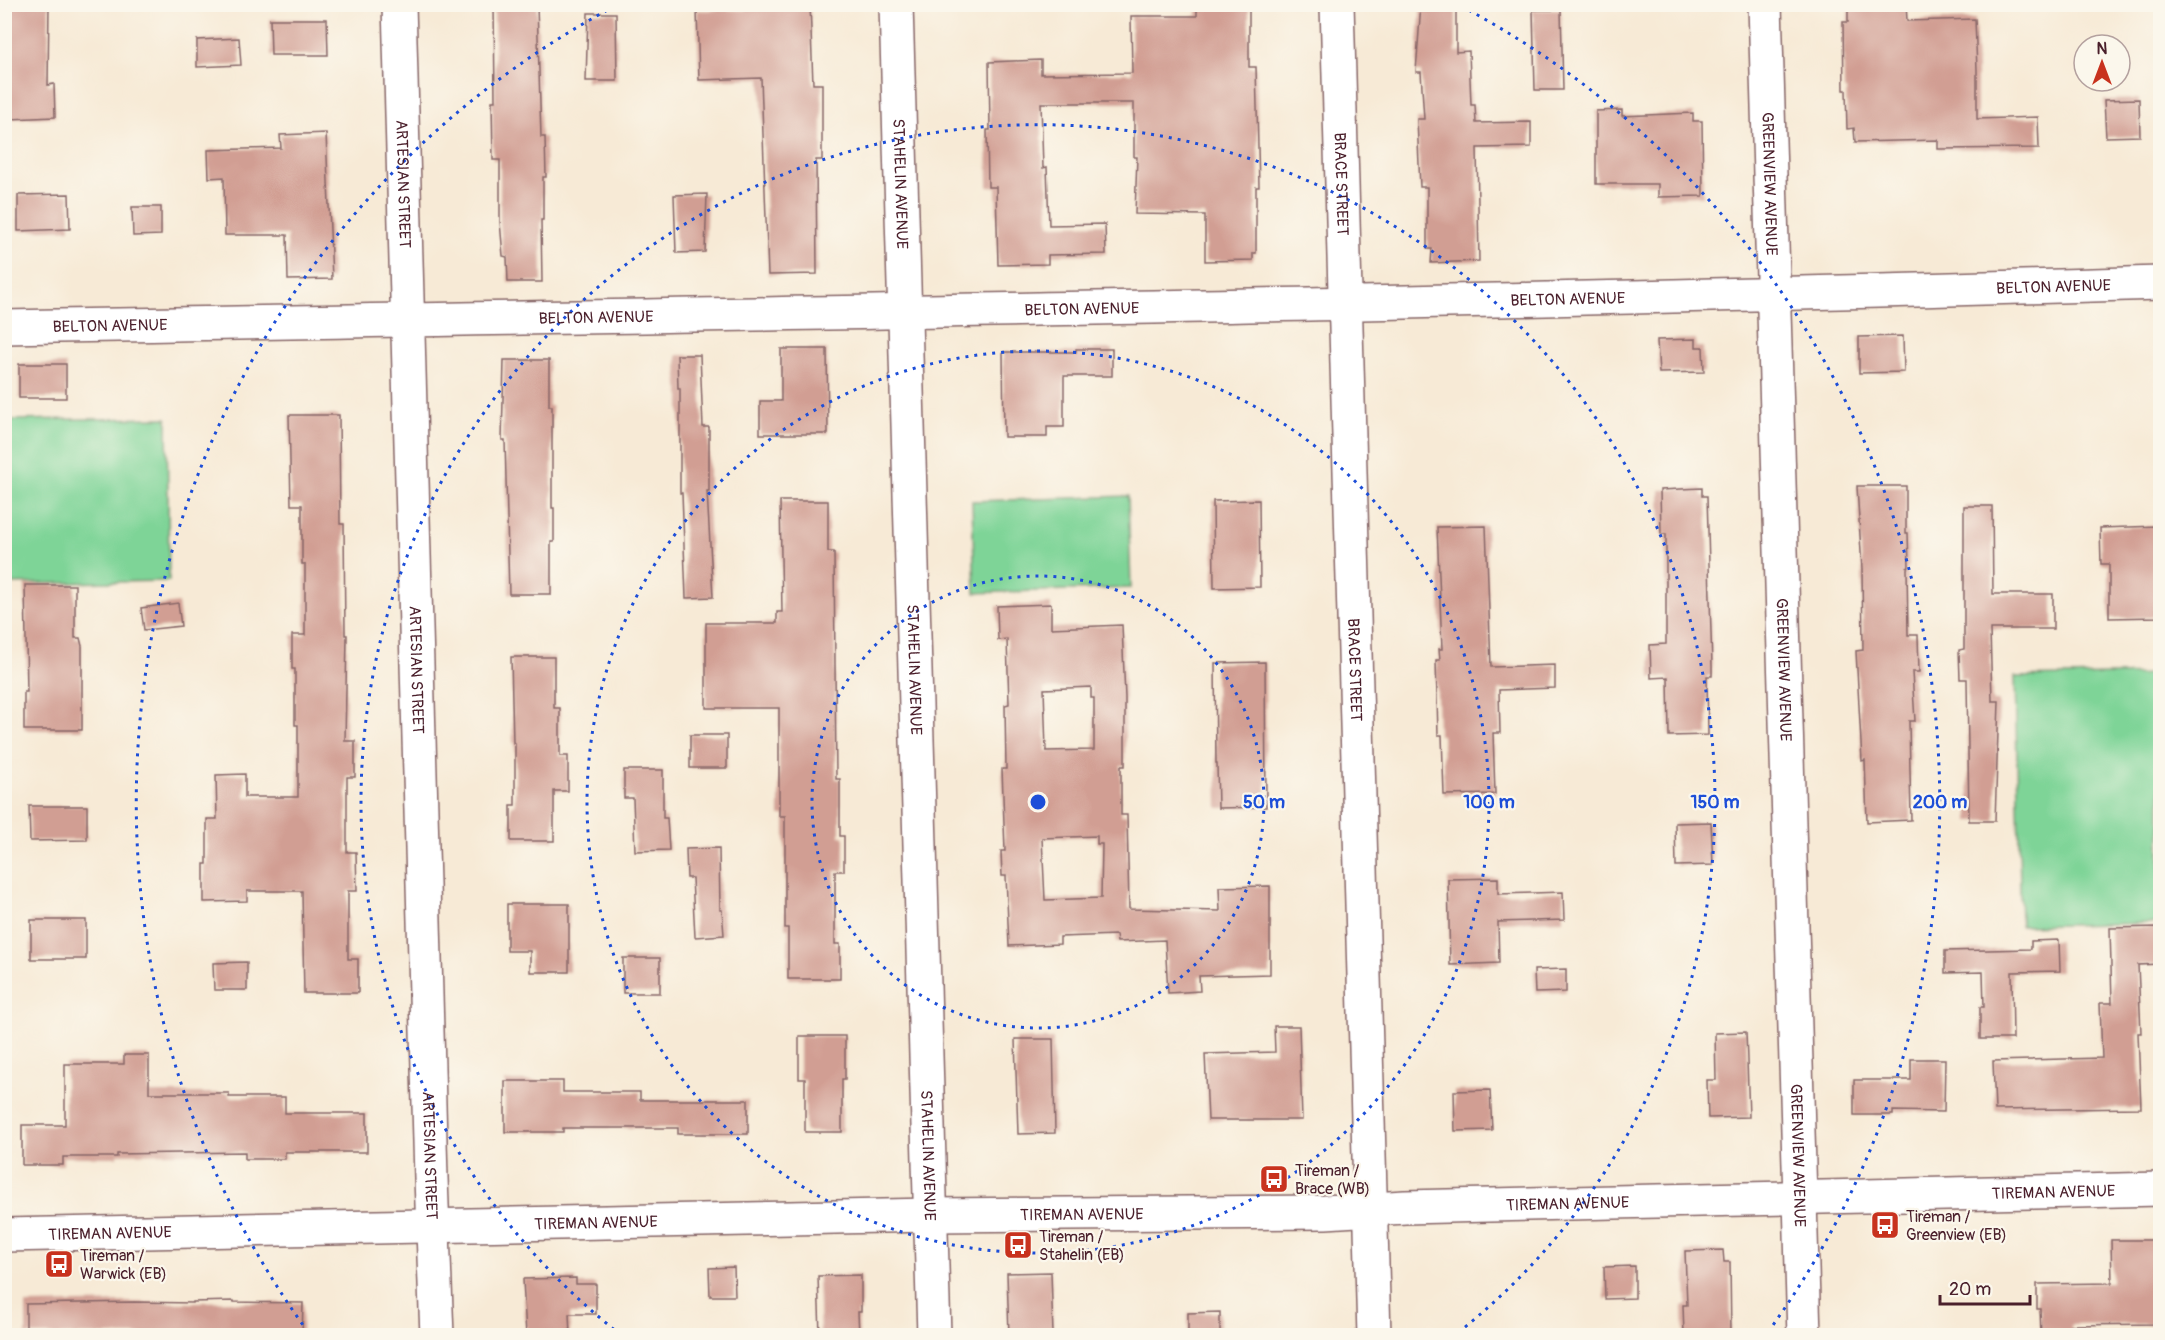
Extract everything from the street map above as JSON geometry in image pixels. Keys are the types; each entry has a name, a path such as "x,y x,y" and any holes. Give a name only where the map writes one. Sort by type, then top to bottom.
{"street":[{"name":"ARTESIAN STREET","path":"399,4 437,1335"},
{"name":"STAHELIN AVENUE","path":"896,4 934,1335"},
{"name":"BRACE STREET","path":"1337,4 1374,1335"},
{"name":"GREENVIEW AVENUE","path":"1765,4 1804,1335"},
{"name":"BELTON AVENUE","path":"4,327 1346,304 1773,295 2160,283"},
{"name":"TIREMAN AVENUE","path":"4,1235 930,1215 1325,1212 1370,1208 2160,1189"}],"green space":[{"path":"167,418 169,581 5,584 5,420"},
{"path":"1128,496 1131,588 975,593 972,501"},
{"path":"2160,674 2160,923 2021,926 2015,677"}],"building":[{"path":"9,4 49,4 48,85 54,84 55,117 10,119"},
{"path":"494,4 537,4 541,137 545,137 546,177 543,177 543,220 541,220 542,282 508,282 507,257 503,256 500,222 500,160 493,160"},
{"path":"747,4 810,4 813,84 822,84 822,160 816,160 817,274 768,275 761,78 699,80 697,10 747,10"},
{"path":"1197,4 1249,4 1249,67 1256,67 1259,187 1256,187 1256,253 1253,253 1253,260 1205,261 1205,215 1135,214 1137,157 1134,157 1134,103 1041,103 1043,168 1047,167 1049,225 1105,224 1106,254 1048,255 1048,264 998,265 996,187 988,187 989,62 1041,60 1041,74 1132,73 1131,16 1197,16"},
{"path":"1421,4 1456,4 1456,52 1469,51 1471,105 1475,105 1476,123 1531,122 1531,147 1477,148 1479,261 1431,263 1432,249 1427,249 1427,187 1420,187 1417,119 1424,119 1421,72 1416,72"},
{"path":"1906,4 1907,21 1975,19 1977,119 2038,117 2039,148 1938,149 1938,140 1855,142 1854,128 1847,129 1846,90 1844,90 1843,22 1848,22 1848,5"},
{"path":"1533,10 1561,10 1563,90 1535,90"},
{"path":"588,13 616,13 617,81 586,81"},
{"path":"270,19 327,19 328,55 271,55"},
{"path":"239,38 241,65 197,67 197,40"},
{"path":"2139,99 2140,136 2106,137 2104,100"},
{"path":"1622,110 1622,116 1693,113 1693,121 1702,121 1703,196 1658,197 1658,184 1596,184 1596,111"},
{"path":"326,133 332,279 288,280 287,235 225,235 224,177 209,178 208,150 281,148 280,135"},
{"path":"69,194 70,229 18,231 18,195"},
{"path":"707,194 705,252 676,253 674,195"},
{"path":"132,207 161,207 161,235 133,236"},
{"path":"1903,336 1904,372 1859,373 1859,337"},
{"path":"1696,339 1696,347 1703,347 1704,372 1659,373 1657,340"},
{"path":"781,349 827,349 828,434 760,434 760,401 781,401"},
{"path":"1076,349 1112,349 1112,376 1064,376 1064,427 1047,427 1047,437 1004,437 1003,352 1076,352"},
{"path":"677,355 700,355 703,427 709,427 709,491 707,491 713,597 686,598 682,493 680,493 680,388 678,388"},
{"path":"504,360 549,360 549,406 552,406 552,508 554,508 554,542 551,542 551,594 509,594 505,440 502,440"},
{"path":"19,364 66,364 66,398 19,398"},
{"path":"289,415 339,415 340,524 344,524 345,635 347,635 345,741 355,741 355,777 347,777 347,852 356,852 357,891 348,891 348,959 358,959 358,993 304,993 302,891 247,891 247,901 204,902 207,819 217,819 216,775 245,774 245,797 298,797 298,725 295,725 295,669 292,669 292,635 305,635 305,564 302,564 302,505 291,505"},
{"path":"1857,486 1906,486 1909,567 1907,568 1908,635 1918,635 1919,672 1912,672 1915,721 1909,721 1911,820 1867,822 1865,760 1862,761 1856,651 1863,650 1862,569"},
{"path":"1702,488 1702,496 1707,496 1712,666 1712,676 1707,676 1708,735 1669,736 1668,677 1651,678 1650,645 1666,644 1666,534 1661,534 1660,490"},
{"path":"1259,500 1260,587 1214,588 1213,501"},
{"path":"780,501 828,501 828,552 834,552 836,779 840,779 840,836 844,836 844,871 835,871 835,944 840,944 840,979 788,979 788,928 785,928 785,816 779,816 779,708 706,708 706,623 777,623 777,612 782,612"},
{"path":"1964,506 1992,506 1993,594 2053,594 2053,629 1990,629 1992,701 1999,701 1995,821 1969,821 1967,679 1960,679 1959,650 1964,649"},
{"path":"1486,526 1491,667 1555,665 1555,688 1499,690 1500,733 1493,733 1495,794 1444,795 1442,735 1438,735 1436,660 1440,660 1439,649 1442,649 1437,527"},
{"path":"2158,526 2160,617 2109,618 2109,564 2101,564 2100,528"},
{"path":"25,585 75,585 75,638 80,638 82,646 82,730 24,730 24,692 27,692"},
{"path":"178,603 181,626 144,630 141,608"},
{"path":"1051,604 1051,628 1122,625 1125,766 1121,766 1121,815 1127,815 1129,909 1220,911 1219,887 1270,886 1270,974 1199,976 1200,991 1168,993 1165,940 1117,942 1116,935 1060,937 1060,944 1009,946 1006,876 1002,876 1001,851 1005,851 1002,769 1006,769 1005,705 1009,704 1007,639 998,640 997,606","holes":["1091,687 1091,698 1094,698 1094,750 1046,751 1044,689","1097,836 1097,844 1102,844 1101,898 1045,900 1042,838"]},
{"path":"511,657 554,657 554,708 560,708 560,756 568,756 568,791 554,791 554,841 511,841 511,805 515,805 515,743 513,743"},
{"path":"1265,662 1266,807 1218,808 1215,663"},
{"path":"690,735 727,735 727,768 690,768"},
{"path":"624,770 663,770 663,818 667,818 669,850 635,851 633,798 624,798"},
{"path":"29,806 87,806 87,840 30,841"},
{"path":"1711,822 1713,865 1676,866 1675,823"},
{"path":"719,848 720,910 722,910 724,935 695,937 692,878 687,878 686,849"},
{"path":"1498,878 1498,894 1563,892 1564,920 1498,922 1499,963 1450,965 1448,879"},
{"path":"507,904 569,904 569,972 530,972 530,951 507,951"},
{"path":"31,920 86,920 86,959 31,959"},
{"path":"2160,927 2160,964 2138,965 2141,1108 1995,1110 1993,1061 2102,1058 2100,1003 2112,1003 2110,928"},
{"path":"2059,940 2060,971 2012,972 2013,1039 1980,1039 1980,1007 1984,1007 1983,972 1945,973 1945,951 2031,949 2031,941"},
{"path":"623,958 660,958 660,993 623,993"},
{"path":"247,962 247,990 214,990 213,963"},
{"path":"1566,969 1566,992 1535,993 1534,970"},
{"path":"1274,1026 1299,1026 1302,1120 1208,1120 1205,1054 1275,1052"},
{"path":"1746,1032 1749,1117 1708,1118 1707,1080 1716,1080 1715,1033"},
{"path":"799,1036 845,1036 842,1132 805,1132 805,1079 799,1079"},
{"path":"1015,1039 1053,1039 1055,1133 1018,1134"},
{"path":"124,1055 149,1055 149,1093 229,1093 229,1097 285,1097 285,1113 367,1113 367,1152 285,1152 285,1159 245,1159 245,1152 117,1154 117,1157 63,1157 63,1165 22,1165 22,1125 65,1125 65,1064 124,1064"},
{"path":"1911,1059 1945,1059 1944,1112 1893,1111 1893,1115 1854,1115 1854,1080 1911,1080"},
{"path":"505,1081 563,1081 563,1092 640,1092 640,1100 748,1100 748,1134 678,1134 678,1128 563,1128 563,1132 505,1132"},
{"path":"1490,1090 1492,1130 1455,1131 1454,1091"},
{"path":"2111,1240 2157,1240 2159,1324 2070,1325 2071,1335 2041,1335 2040,1309 2037,1309 2037,1284 2112,1283"},
{"path":"1723,1250 1724,1262 1730,1262 1731,1335 1684,1335 1683,1305 1687,1305 1685,1251"},
{"path":"1635,1266 1635,1298 1605,1299 1604,1267"},
{"path":"734,1267 735,1296 710,1296 709,1268"},
{"path":"1051,1272 1053,1335 1009,1335 1007,1273"},
{"path":"861,1275 859,1335 820,1335 818,1276"},
{"path":"576,1278 576,1284 596,1284 596,1314 569,1314 570,1335 526,1335 523,1279"},
{"path":"234,1301 303,1303 302,1335 26,1335 26,1304"},
{"path":"1220,1312 1220,1335 1188,1335 1188,1313"}],"place":[{"name":"Tireman / Brace (WB)","path":"1274,1179"},
{"name":"Tireman / Greenview (EB)","path":"1885,1225"},
{"name":"Tireman / Stahelin (EB)","path":"1018,1245"},
{"name":"Tireman / Warwick (EB)","path":"59,1264"}]}
